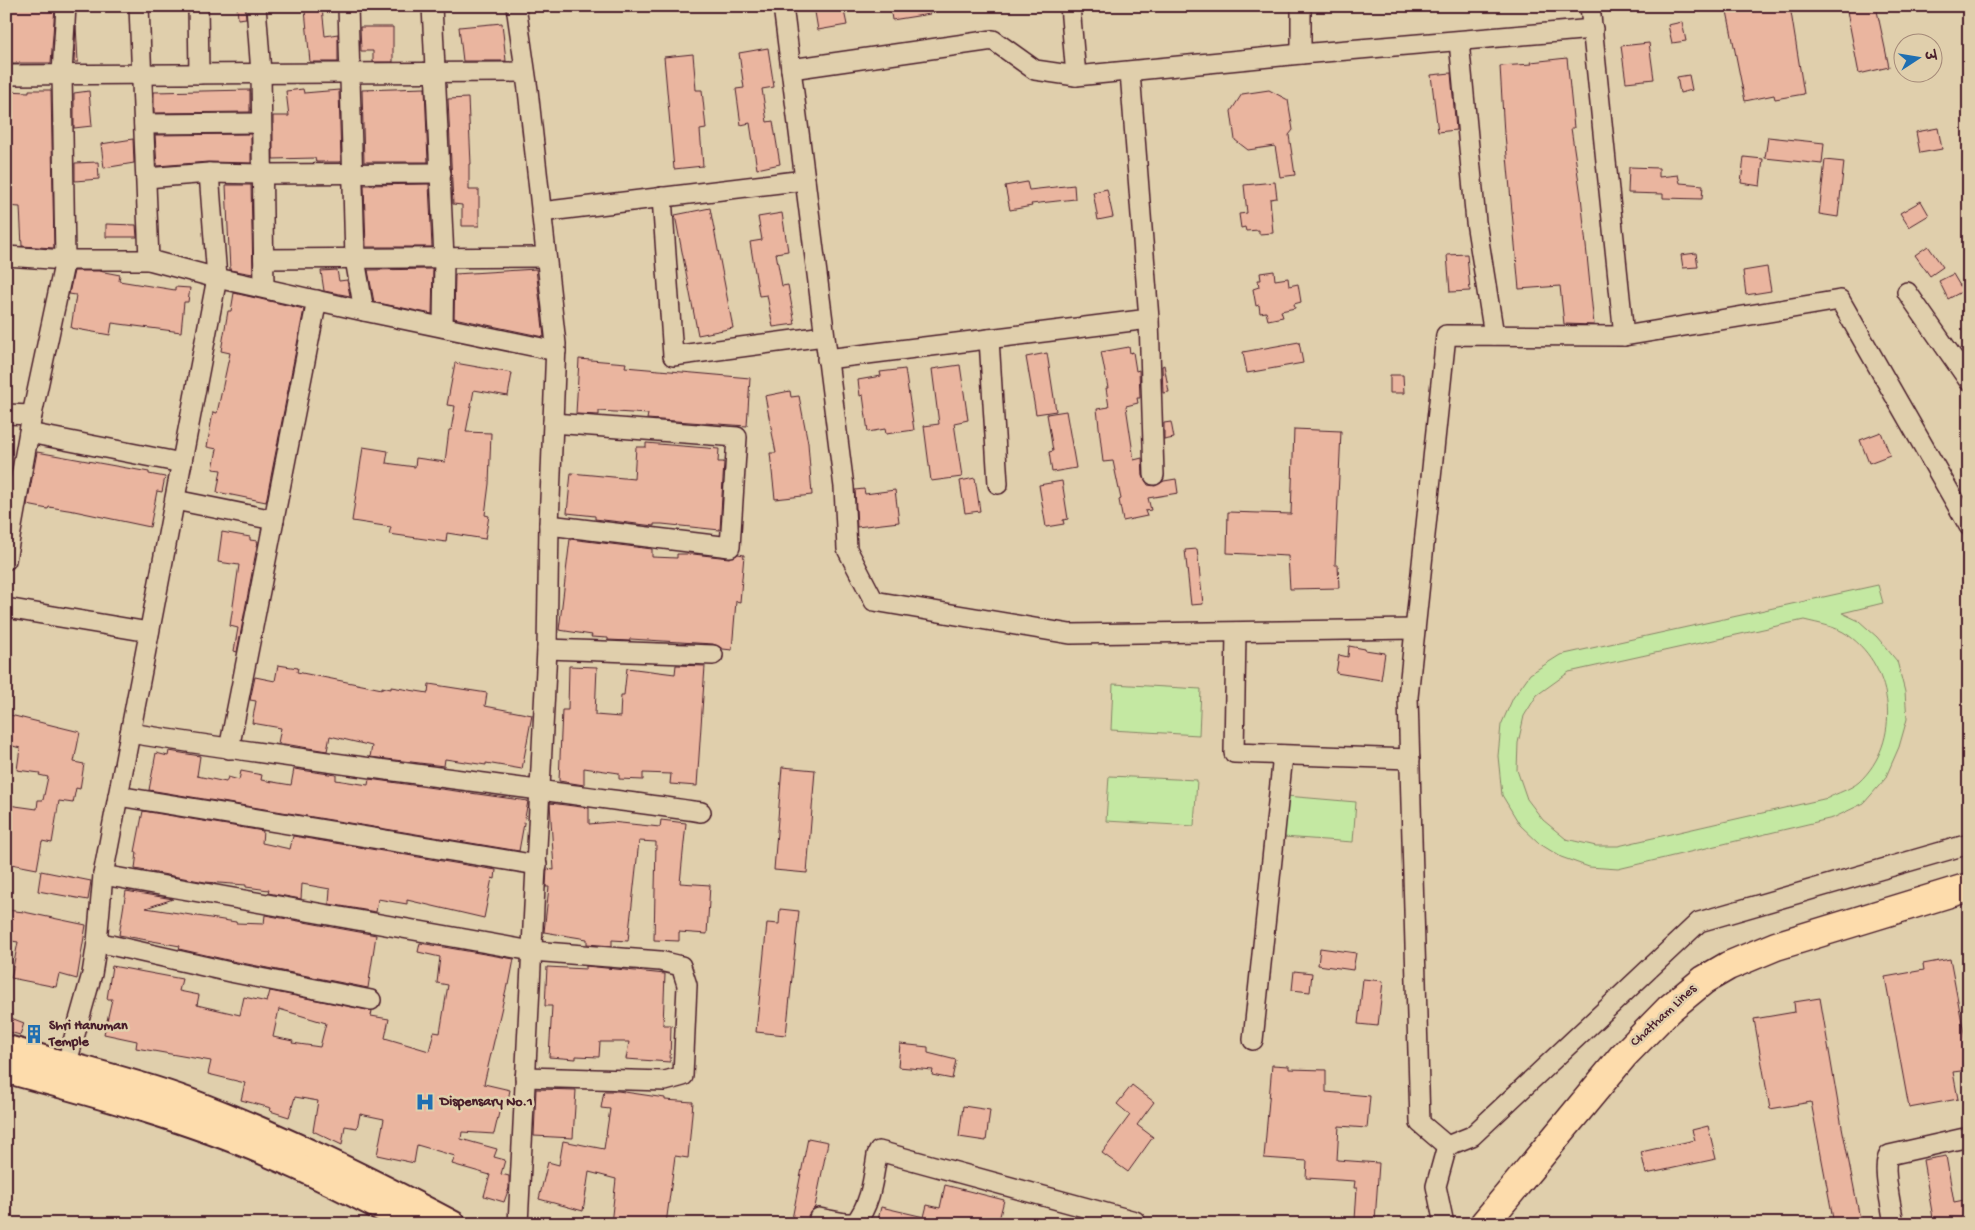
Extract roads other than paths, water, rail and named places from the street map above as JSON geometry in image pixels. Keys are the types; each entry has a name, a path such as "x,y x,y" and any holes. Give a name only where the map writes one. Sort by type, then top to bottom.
{"highway":[{"name":"Chatham Lines","path":"1484,1224 1623,1056 1669,1009 1704,980 1728,966 1776,946 1969,887"},
{"name":"Chatham Lines","path":"1506,1224 1644,1059 1674,1026 1715,992 1767,967 1969,903"}],"main road":[{"path":"6,1048 66,1066 131,1082 219,1112 368,1180 453,1224"},
{"path":"6,1070 122,1102 270,1154 356,1194 411,1224"}],"street":[{"path":"6,560 31,424 65,260 62,74 66,6"},
{"path":"139,6 148,260"},
{"path":"198,6 199,74"},
{"path":"256,6 260,74 264,288"},
{"path":"348,6 355,259 364,311"},
{"path":"432,6 444,258 443,327"},
{"path":"516,6 542,212 556,351 549,525 547,649 518,1224"},
{"path":"783,6 844,487 847,549 874,601 1070,634 1415,629"},
{"path":"1070,6 1076,76"},
{"path":"1301,6 1301,54"},
{"path":"1590,6 1624,336"},
{"path":"791,69 993,40 1034,70 1076,76 1301,54 1593,29"},
{"path":"1459,41 1476,222 1494,335"},
{"path":"6,75 525,72"},
{"path":"1130,72 1149,319 1154,475"},
{"path":"144,124 261,123"},
{"path":"146,178 209,173 441,173"},
{"path":"66,1066 92,974 103,875 217,278 209,173"},
{"path":"542,212 805,180"},
{"path":"662,197 673,356 824,336"},
{"path":"6,256 65,260 148,260 217,278 364,311 556,351"},
{"path":"264,259 546,257"},
{"path":"1907,292 1969,382"},
{"path":"229,749 317,300"},
{"path":"1447,1146 1420,1123 1408,697 1446,335 1624,336 1840,300 1969,526"},
{"path":"827,359 1149,319"},
{"path":"989,339 998,484"},
{"path":"6,414 31,424 182,463"},
{"path":"549,525 730,547 736,437 553,423"},
{"path":"174,500 274,520"},
{"path":"6,608 149,632"},
{"path":"1236,632 1234,753 1410,759"},
{"path":"547,649 713,655"},
{"path":"130,732 229,749 701,812"},
{"path":"1253,1040 1283,755"},
{"path":"118,796 536,865"},
{"path":"1447,1146 1472,1136 1699,922 1969,844"},
{"path":"103,875 532,952 660,961 681,966 687,985 682,1076 665,1080 525,1077"},
{"path":"97,942 230,972 371,1000"},
{"path":"1894,1224 1886,1160 1889,1155 1969,1137"},
{"path":"1444,1224 1436,1186 1447,1146"},
{"path":"819,1218 855,1223 868,1200 879,1151 1135,1221 1134,1224"}],"place":[{"name":"Shri Hanuman Temple","path":"34,1034"},
{"name":"Dispensary No.1","path":"425,1102"}]}
